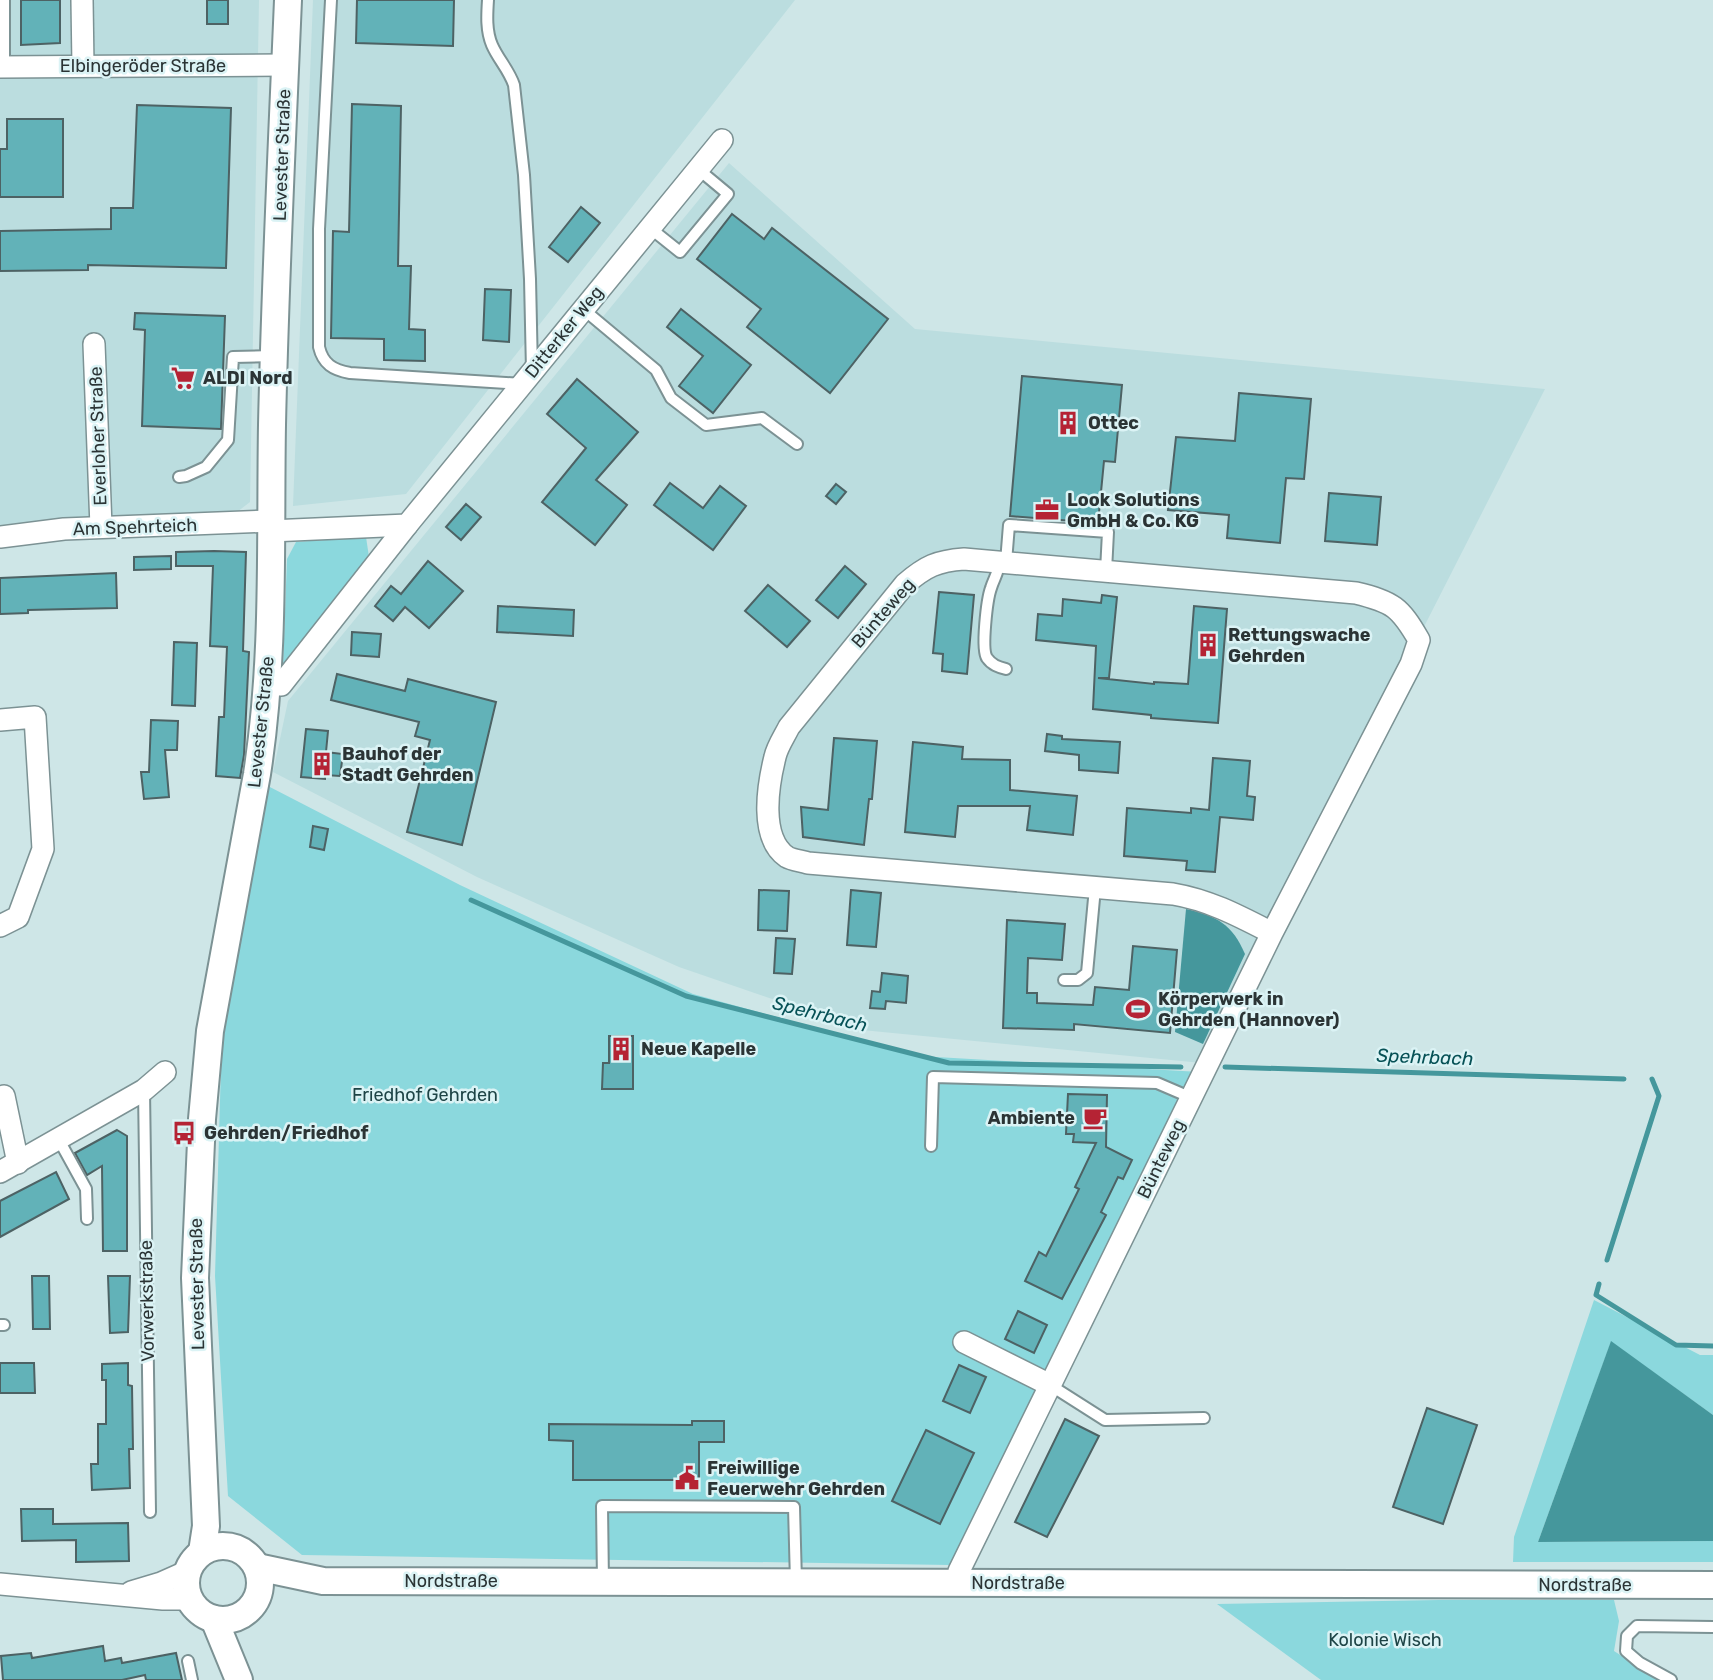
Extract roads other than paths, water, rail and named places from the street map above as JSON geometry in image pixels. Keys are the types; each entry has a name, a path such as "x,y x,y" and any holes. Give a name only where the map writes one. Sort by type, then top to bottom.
{"street":[{"path":"82,0 83,66"},
{"name":"Levester Straße","path":"195,1562 206,1526 195,1278 202,1119 210,1031 263,736 267,684 274,356 288,0"},
{"name":"Elbingeröder Straße","path":"2,67 285,65"},
{"name":"Ditterker Weg","path":"267,684 281,685 407,525 722,140"},
{"name":"Everloher Straße","path":"94,344 100,527"},
{"path":"270,526 407,525"},
{"name":"Am Spehrteich","path":"0,537 100,527 270,526"},
{"name":"Bünteweg","path":"959,1583 958,1571 1272,933 1411,664 1419,640 1404,614 1381,599 1356,593 1003,562 964,559 942,561 923,569 905,584 789,727 775,754 769,788 769,824 775,844 788,857 808,863 1198,898 1272,933"},
{"path":"0,720 35,717 43,849 18,917 0,926"},
{"path":"4,1096 9,1167 144,1090 165,1072"},
{"path":"964,1342 1050,1385"},
{"name":"Levester Straße","path":"204,1439 229,1546"},
{"path":"122,1594 161,1583 195,1562 210,1548 229,1546 242,1550 257,1567 260,1590 237,1612 198,1610 190,1599 186,1580 195,1562"},
{"name":"Nordstraße","path":"257,1567 323,1581 1713,1586"},
{"name":"Nordstraße","path":"237,1612 323,1581"},
{"path":"0,1584 163,1599 190,1599"}],"lane":[{"path":"2,67 4,0"},
{"path":"331,0 319,229 321,357 335,369 350,373 527,378 530,279 524,175 515,97 509,72 491,44 487,25 488,0"},
{"path":"650,228 680,252 728,194 698,169"},
{"path":"583,309 656,370 671,398 706,425 762,418 797,444"},
{"path":"179,477 186,477 206,467 228,440 233,357 274,356"},
{"path":"1006,669 992,664 985,655 990,589 1003,562 1009,525 1108,532 1106,571"},
{"path":"1064,980 1078,980 1087,972 1095,888"},
{"path":"931,1146 933,1077 1157,1083 1192,1098"},
{"name":"Vorwerkstraße","path":"144,1090 150,1512"},
{"path":"59,1140 86,1189 87,1219"},
{"path":"1050,1385 1105,1420 1204,1418"},
{"path":"603,1582 602,1507 794,1507 796,1582"},
{"path":"1671,1680 1640,1663 1626,1651 1628,1636 1637,1626 1713,1627"},
{"path":"188,1661 192,1680"}],"waterway":[{"name":"Spehrbach","path":"471,900 686,996 949,1063 1181,1067"},
{"name":"Spehrbach","path":"1225,1067 1624,1079"},
{"name":"Spehrbach","path":"1607,1260 1659,1096 1652,1079"},
{"name":"Spehrbach","path":"1599,1284 1596,1295 1676,1345 1713,1346"}],"place":[{"name":"ALDI Nord","path":"183,378"},
{"name":"Ottec","path":"1068,423"},
{"name":"Look Solutions GmbH & Co. KG","path":"1047,510"},
{"name":"Rettungswache Gehrden","path":"1208,645"},
{"name":"Bauhof der Stadt Gehrden","path":"322,764"},
{"name":"Körperwerk in Gehrden (Hannover)","path":"1138,1009"},
{"name":"Neue Kapelle","path":"621,1049"},
{"name":"Ambiente","path":"1095,1118"},
{"name":"Gehrden/Friedhof","path":"184,1133"},
{"name":"Freiwillige Feuerwehr Gehrden","path":"687,1478"}],"park label":[{"name":"Friedhof Gehrden","path":"425,1095"},
{"name":"Kolonie Wisch","path":"1385,1640"}]}
